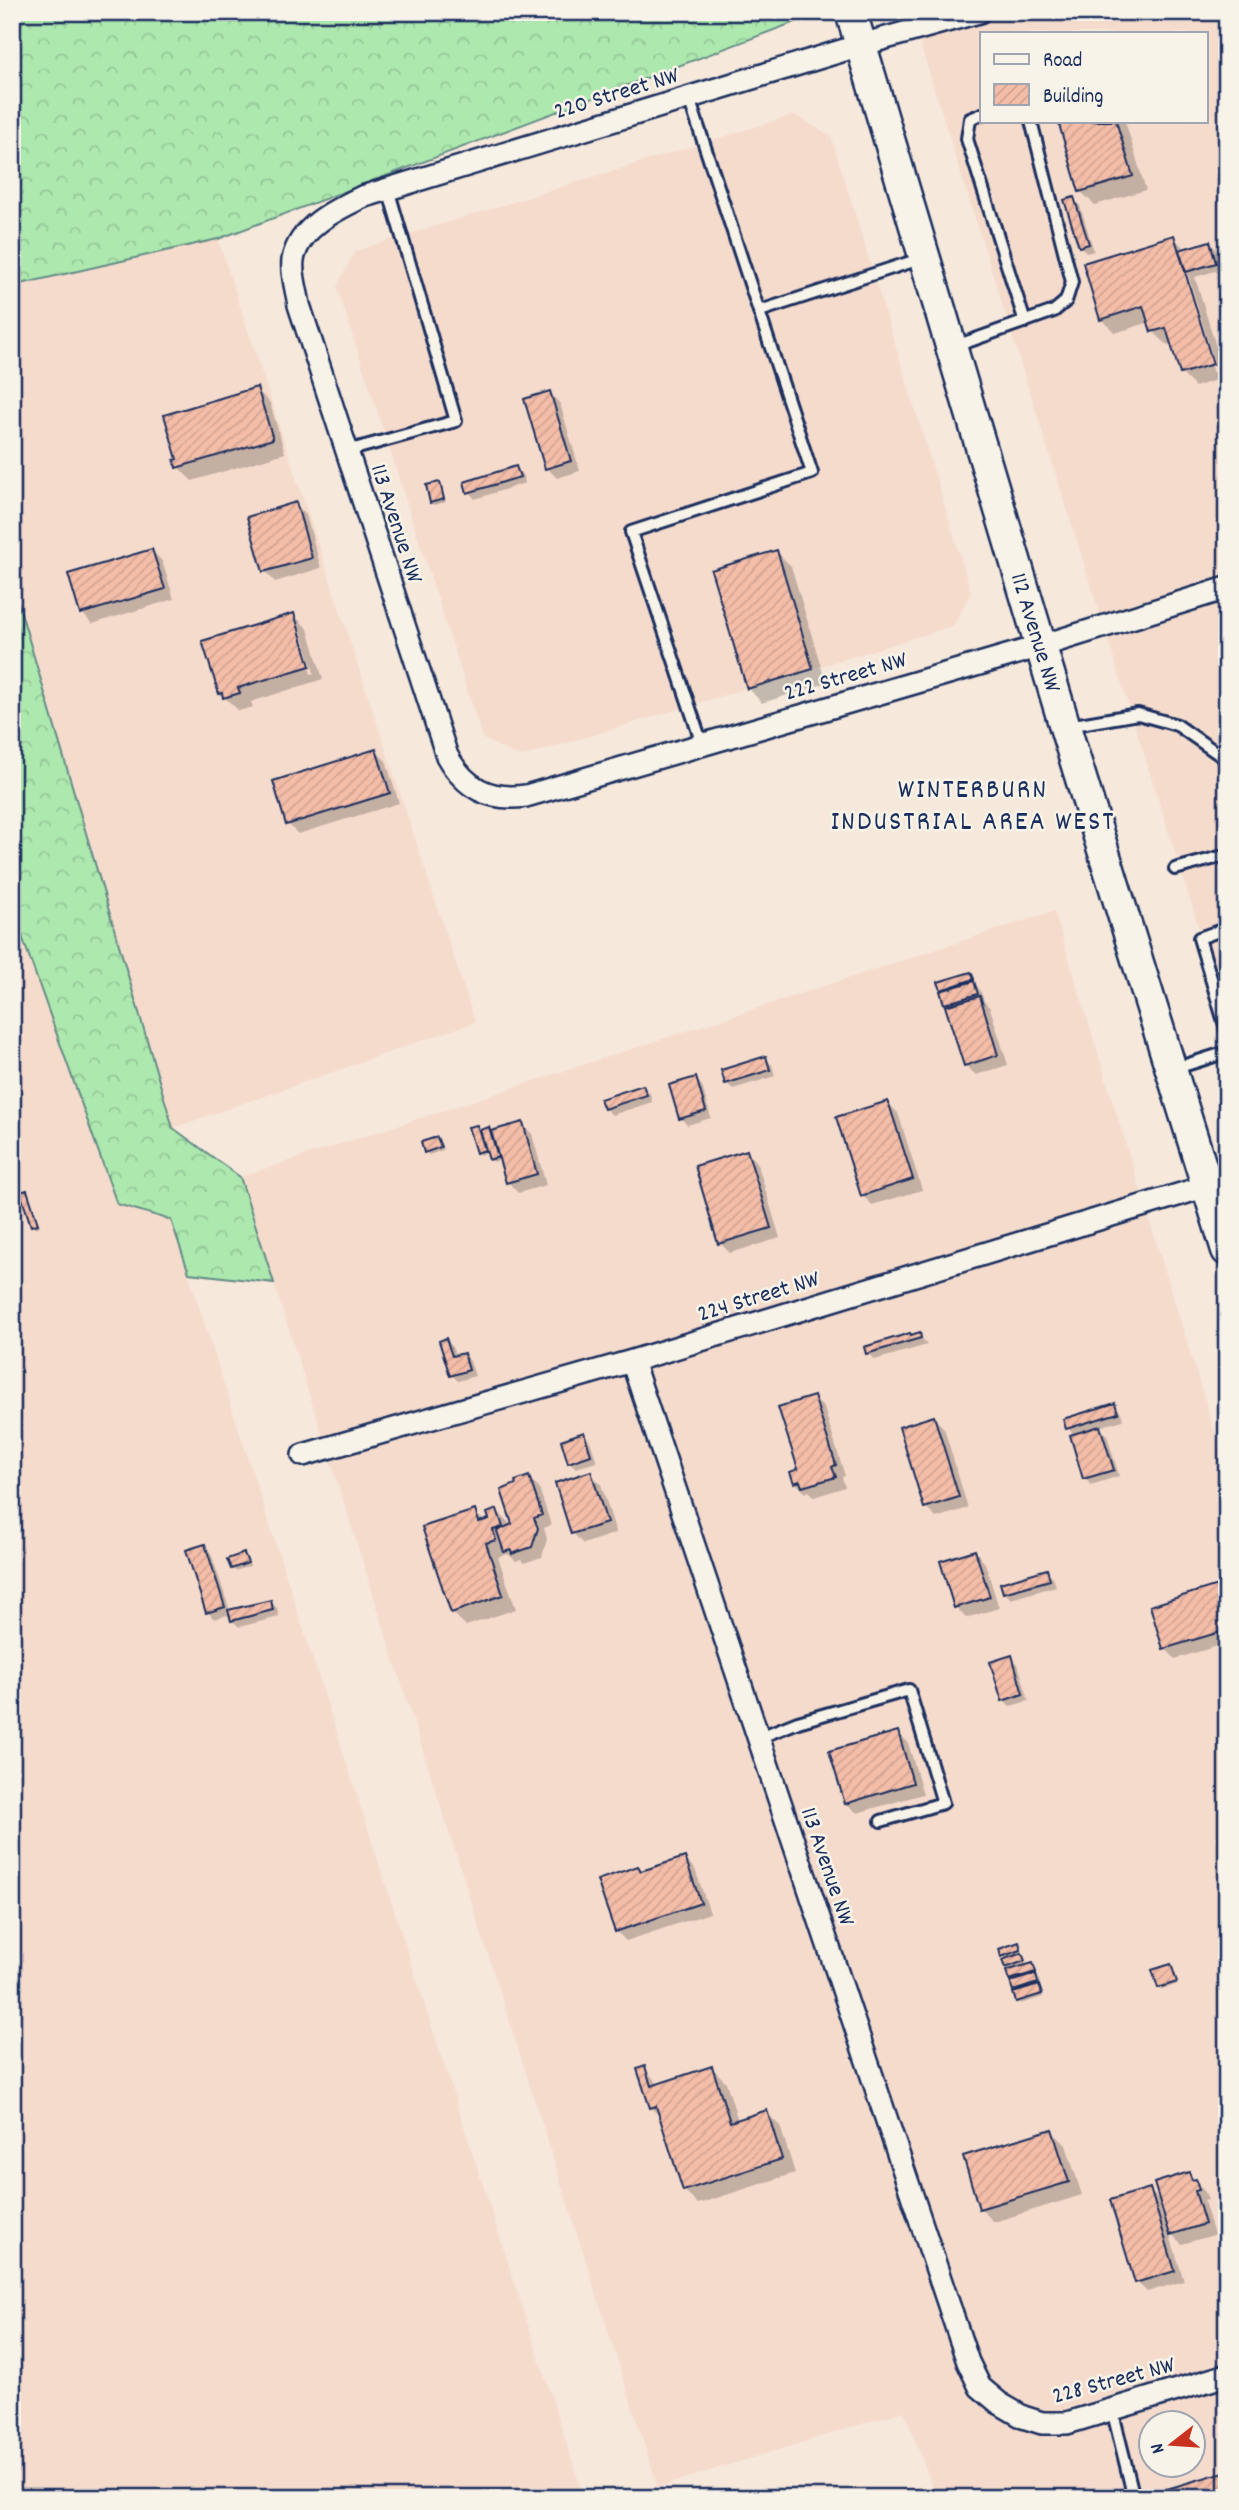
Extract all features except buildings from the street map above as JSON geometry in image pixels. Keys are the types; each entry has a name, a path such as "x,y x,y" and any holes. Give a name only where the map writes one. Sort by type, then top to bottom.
{"street":[{"name":"112 Avenue NW","path":"850,12 1065,727 1172,1070 1217,1183 1227,1250"},
{"name":"220 Street NW","path":"293,260 301,241 315,225 334,210 362,197 861,45 979,12"},
{"name":"113 Avenue NW","path":"293,260 299,305 447,756 462,778 477,789"},
{"name":"222 Street NW","path":"477,789 509,798 526,796 1041,646 1227,588"},
{"name":"224 Street NW","path":"303,1455 632,1361 1217,1183"},
{"name":"113 Avenue NW","path":"632,1361 968,2362 980,2387"},
{"name":"228 Street NW","path":"980,2387 999,2403 1023,2417 1042,2423 1067,2423 1227,2375"}],"lane":[{"path":"689,97 812,473 631,532 702,744"},
{"path":"980,115 970,119 967,139 1026,322"},
{"path":"952,347 1054,311 1066,301 1072,282 1031,122"},
{"path":"347,451 456,421 388,189"},
{"path":"760,311 925,258"},
{"path":"1065,727 1138,714 1177,724 1227,760"},
{"path":"1175,869 1227,855"},
{"path":"1227,928 1199,938 1227,1032"},
{"path":"1172,1070 1227,1052"},
{"path":"758,1738 798,1722 909,1690 943,1803 881,1821"},
{"path":"1112,2409 1134,2498"}],"shaded area":[{"path":"910,12 1227,12 1227,1017"},
{"path":"794,115 831,136 971,592 953,626 520,757 483,739 337,287 355,251"},
{"path":"218,239 475,1022 173,1128 12,582 12,286"},
{"path":"12,908 116,1203 171,1220 584,2498 12,2498"},
{"path":"1054,911 1227,1472 1227,2498 937,2498 904,2411 658,2487 240,1177"}],"green space":[{"path":"12,12 794,12 798,21 218,239 12,286"},
{"path":"12,582 173,1128 240,1177 274,1283 189,1273 171,1220 117,1204 12,908"}],"district":[{"name":"WINTERBURN INDUSTRIAL AREA WEST","path":"973,803"}]}
